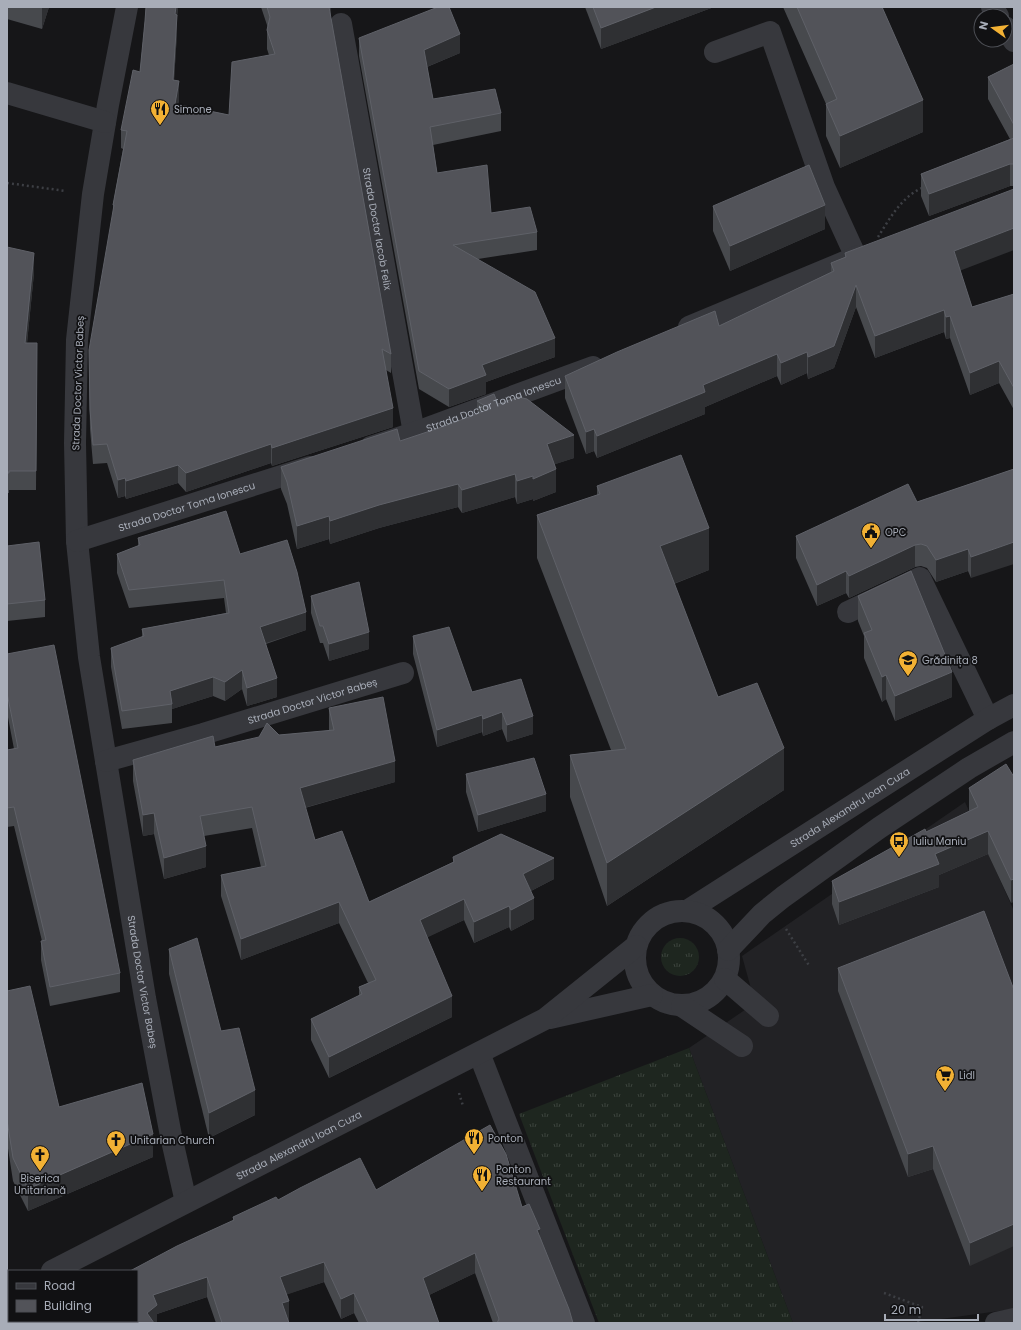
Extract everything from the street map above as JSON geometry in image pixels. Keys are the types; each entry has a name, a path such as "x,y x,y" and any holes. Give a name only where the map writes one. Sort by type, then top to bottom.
{"street":[{"name":"Strada Doctor Victor Babeș","path":"127,7 93,194 77,340 75,443 77,542 89,657 145,998 171,1136 186,1202"},
{"name":"Strada Doctor Iacob Felix","path":"341,24 414,433"},
{"path":"669,336 867,253 824,187 770,32 715,52"},
{"path":"7,92 105,122"},
{"name":"Strada Doctor Toma Ionescu","path":"354,452 414,433 565,378 613,358"},
{"name":"Strada Doctor Toma Ionescu","path":"77,542 325,462"},
{"path":"848,612 920,578 988,719"},
{"name":"Strada Doctor Victor Babeș","path":"106,761 203,734 403,673"},
{"name":"Strada Alexandru Ioan Cuza","path":"687,911 988,719 1014,705"},
{"path":"728,950 762,914 783,897 879,828 969,768 1014,742"},
{"name":"Strada Alexandru Ioan Cuza","path":"687,911 699,914 710,920 718,928 725,938 728,950 729,965 725,979 707,998 695,1004 682,1006 661,1001 652,995 642,985 637,973 635,959 636,946 642,933 650,923 661,916 674,912 687,911"},
{"name":"Strada Alexandru Ioan Cuza","path":"54,1270 545,1019 636,946"},
{"path":"725,979 768,1016"},
{"name":"Strada Alexandru Ioan Cuza","path":"545,1019 652,995"},
{"path":"682,1006 742,1046"},
{"path":"478,1053 584,1323"},
{"path":"996,1323 1014,1319"}],"path":[{"path":"7,183 93,194"},
{"path":"867,253 896,209 916,190 930,184"},
{"path":"783,926 810,967"},
{"path":"884,1293 922,1307 918,1323"}],"shaded area":[{"path":"965,802 1014,911 1014,1309 911,1323 793,1323 689,1048 755,1003 742,956"}],"green space":[{"path":"676,938 684,938 694,943 698,950 698,964 694,971 684,976 676,976 666,971 664,968 661,961 661,953 666,943 669,941"},
{"path":"689,1048 793,1323 599,1323 519,1114"}],"building":[{"path":"146,7 176,7 175,14 177,15 173,80 179,81 175,104 229,115 232,62 275,54 267,30 270,17 267,7 329,7 391,354 382,349 393,408 272,448 271,444 186,473 178,465 126,481 125,478 118,480 107,444 93,445 90,410 89,350 127,131 121,130 133,70 140,72"},
{"path":"438,7 449,7 460,34 424,50 433,99 495,89 501,113 430,127 437,173 487,165 491,213 530,207 537,232 453,245 535,292 555,338 482,365 486,375 449,389 419,371 359,38"},
{"path":"593,7 656,7 601,28"},
{"path":"797,7 882,7 923,100 840,136 826,104 837,99"},
{"path":"1014,64 1014,125 988,77"},
{"path":"1014,138 1014,164 1010,164 929,194 921,174"},
{"path":"809,165 825,205 730,246 713,206"},
{"path":"1014,189 1014,228 954,251 972,307 1014,294 1014,388 999,361 970,373 950,316 946,317 944,310 875,336 856,285 834,346 808,357 807,352 781,363 777,354 703,385 705,392 597,436 594,429 586,432 565,376 617,352 715,311 719,326 834,271 831,263 846,257 845,253"},
{"path":"7,247 34,253 25,343 37,343 36,471 9,471 9,473 7,473"},
{"path":"494,394 498,404 518,397 527,399 574,435 547,444 556,469 533,479 533,476 517,481 515,474 462,490 458,484 379,505 330,521 329,516 297,526 287,482 281,467 397,429 400,441 439,428 490,409 477,401"},
{"path":"681,455 709,528 660,546 718,697 757,683 784,748 607,863 570,755 626,749 537,515 600,494 597,486"},
{"path":"1014,469 1014,542 971,557 968,549 936,560 927,546 921,544 915,545 849,576 846,571 817,585 796,536 908,484 917,502"},
{"path":"226,511 240,554 287,540 297,572 306,612 260,627 277,678 247,688 242,670 225,682 213,677 170,691 172,704 122,711 111,648 144,636 142,629 229,613 224,580 129,590 117,554 140,545 138,538"},
{"path":"39,542 45,600 7,604 7,546"},
{"name":"Grădinița 8","path":"911,571 952,672 895,696 886,675 882,677 864,633 872,630 858,596"},
{"path":"359,582 369,632 329,644 323,626 320,626 311,596"},
{"path":"449,627 472,692 521,679 533,716 507,725 502,712 483,719 482,715 437,730 413,636"},
{"path":"54,645 120,973 50,987 41,941 46,940 14,807 7,808 7,750 18,748 7,693 7,654"},
{"path":"383,697 395,761 300,788 315,840 342,831 369,902 454,862 453,857 501,834 554,858 523,874 534,898 511,910 509,906 474,922 464,899 420,920 452,996 329,1057 311,1019 362,994 359,987 376,980 339,902 241,939 221,875 266,866 252,807 200,816 206,846 164,858 154,813 143,815 133,760 213,736 215,747 259,737 267,723 279,735 334,730 329,708"},
{"path":"534,758 546,794 478,815 466,774"},
{"path":"1006,764 1014,777 1014,879 1011,880 988,831 935,854 939,864 839,902 832,881 925,829 926,832 978,807 969,788"},
{"name":"Lidl","path":"984,911 1014,990 1014,1224 970,1243 933,1146 908,1154 838,968"},
{"path":"197,938 221,1031 239,1028 255,1090 209,1113 169,949"},
{"path":"30,986 59,1107 142,1083 153,1134 28,1189 13,1158 7,1120 7,991"},
{"path":"490,1125 506,1154 522,1207 529,1204 540,1229 537,1230 569,1309 573,1323 497,1323 499,1319 475,1253 423,1278 439,1323 368,1323 354,1293 341,1299 324,1262 280,1277 289,1301 282,1303 289,1323 222,1323 207,1277 153,1295 157,1305 147,1313 154,1323 25,1323 138,1322 138,1270 132,1270 177,1246 234,1220 233,1217 276,1197 278,1200 360,1158 376,1190"}],"place":[{"name":"Simone","path":"160,126"},
{"name":"OPC","path":"871,549"},
{"name":"Grădinița 8","path":"908,677"},
{"name":"Iuliu Maniu","path":"899,858"},
{"name":"Lidl","path":"945,1092"},
{"name":"Ponton","path":"474,1155"},
{"name":"Unitarian Church","path":"116,1157"},
{"name":"Biserica Unitariană","path":"40,1172"},
{"name":"Ponton Restaurant","path":"482,1192"}]}
